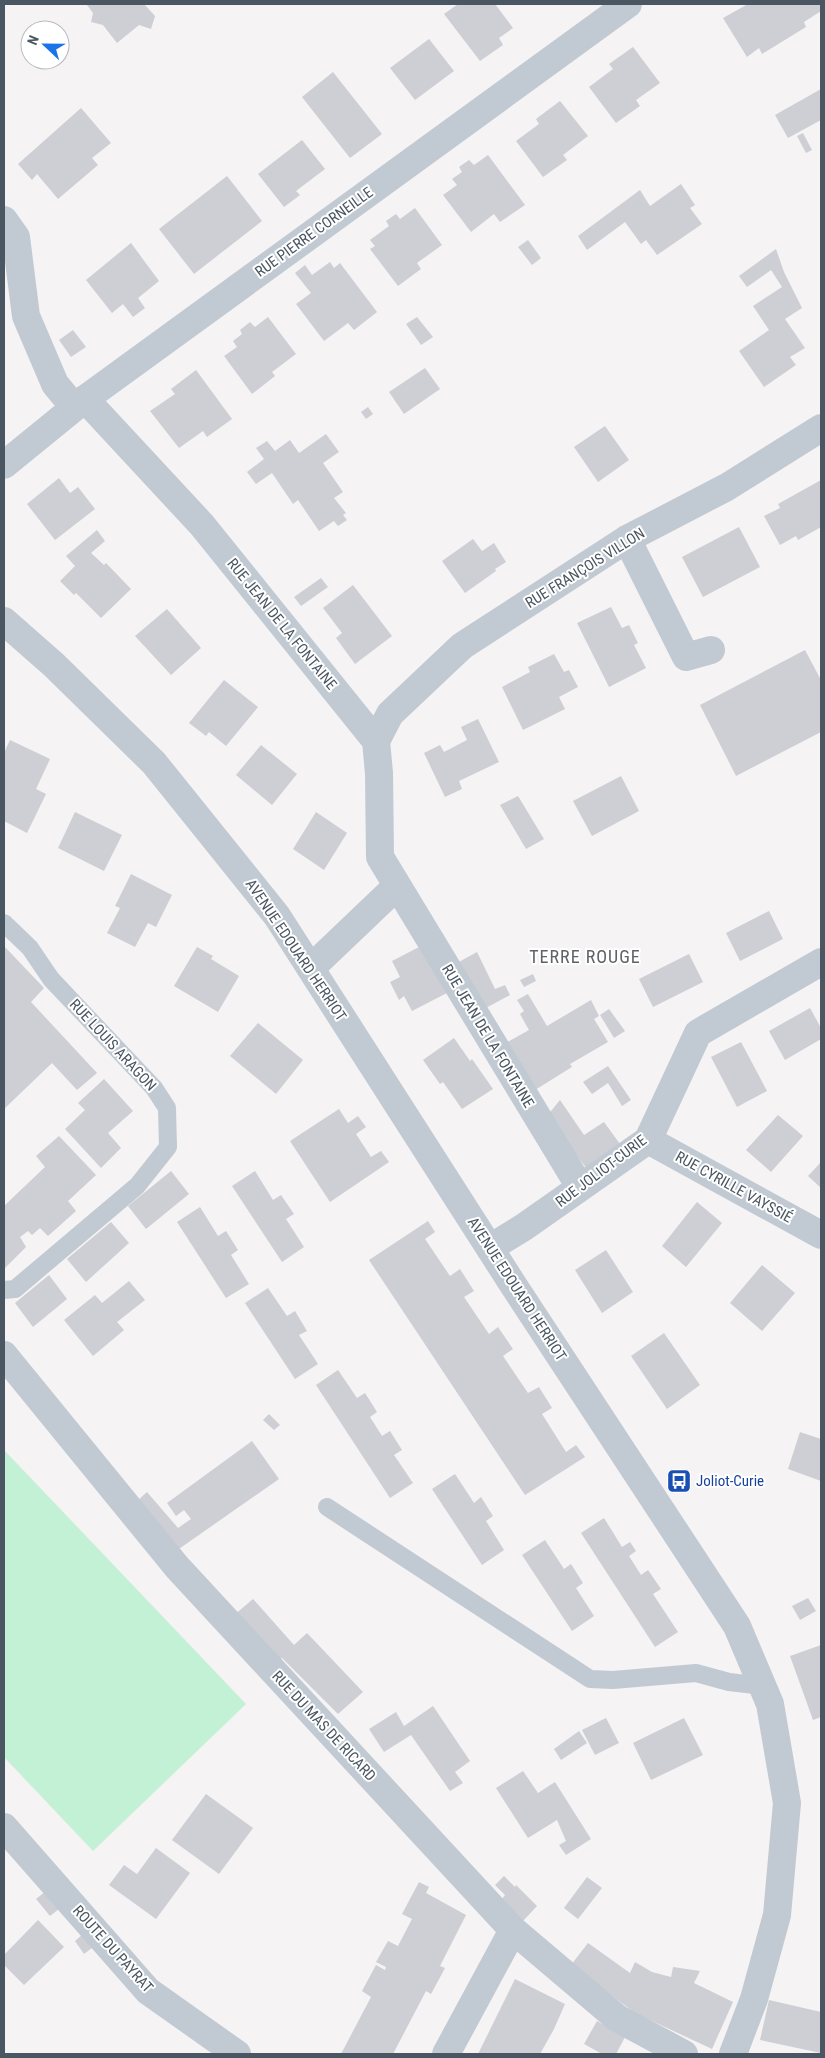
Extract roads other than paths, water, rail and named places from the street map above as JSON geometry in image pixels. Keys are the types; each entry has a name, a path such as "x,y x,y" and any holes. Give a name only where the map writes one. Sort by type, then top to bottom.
{"street":[{"name":"RUE PIERRE CORNEILLE","path":"4,465 79,403 628,4"},
{"name":"RUE JEAN DE LA FONTAINE","path":"4,220 16,237 26,316 55,384 79,403 202,525 376,741 379,773 380,857 580,1187"},
{"name":"RUE FRANÇOIS VILLON","path":"376,741 390,714 462,646 627,539 727,487 821,428"},
{"path":"627,539 686,657 711,650"},
{"name":"AVENUE EDOUARD HERRIOT","path":"4,621 54,665 154,763 272,909 490,1248 737,1626 770,1704 787,1803 777,1915 754,1999 733,2054"},
{"path":"311,968 397,886"},
{"name":"RUE JOLIOT-CURIE","path":"490,1248 524,1227 648,1140 698,1034 821,962"},
{"name":"RUE CYRILLE VAYSSIÉ","path":"648,1140 821,1234"},
{"name":"RUE DU MAS DE RICARD","path":"4,1355 176,1567 513,1930 617,2018 684,2054"},
{"name":"ROUTE DU PAYRAT","path":"4,1827 148,1992 237,2054"},
{"path":"446,2054 513,1930"}],"lane":[{"name":"RUE LOUIS ARAGON","path":"4,923 30,948 51,979 154,1088 167,1108 168,1147 138,1186 16,1288 4,1290"},
{"path":"327,1506 590,1679 613,1680 696,1673 729,1682 763,1686"}],"place":[{"name":"Joliot-Curie","path":"679,1481"}],"district":[{"name":"TERRE ROUGE","path":"585,957"}]}
